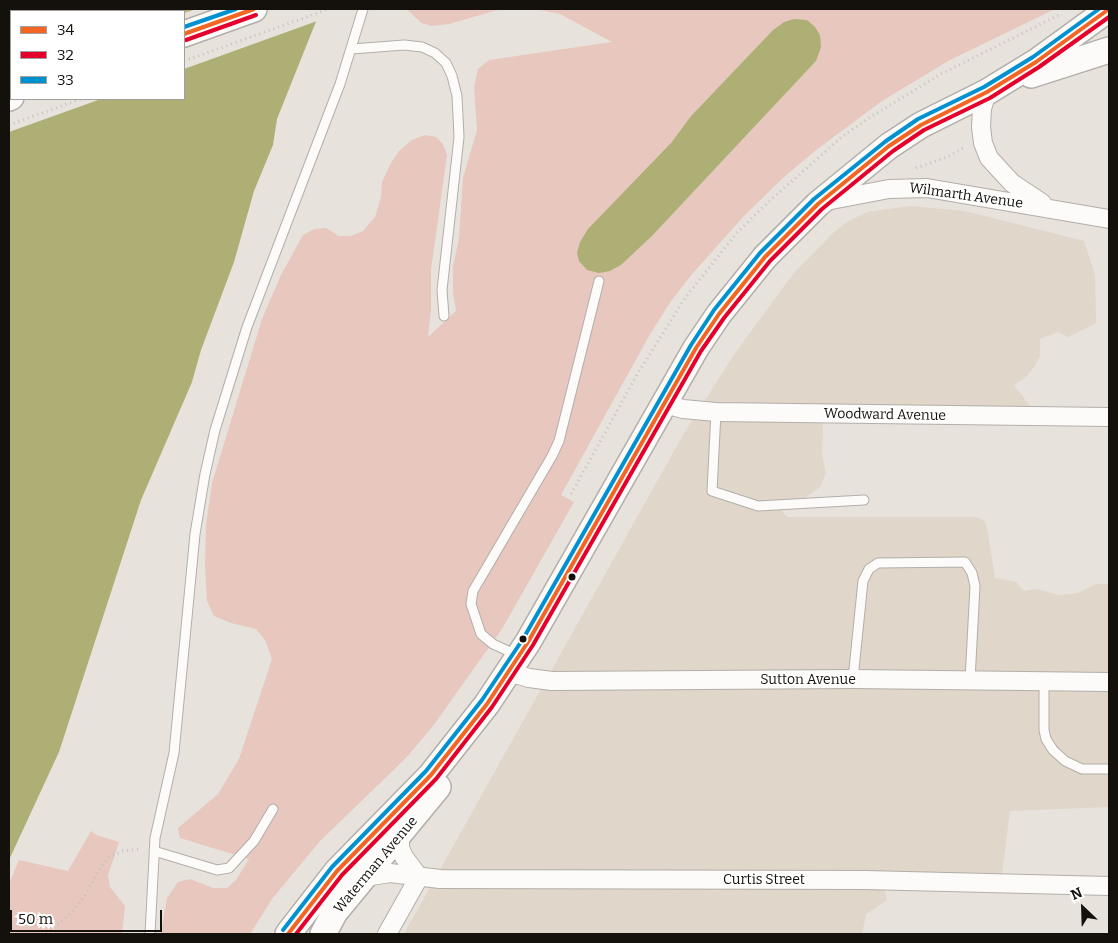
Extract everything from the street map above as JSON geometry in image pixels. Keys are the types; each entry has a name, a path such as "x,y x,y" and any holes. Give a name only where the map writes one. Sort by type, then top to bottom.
{"main road":[{"path":"185,34 254,9"},
{"path":"288,934 337,871 415,793 457,744 514,664 662,403 696,348 730,300 765,257 818,204 860,168 906,135 986,92 1057,48 1109,9"},
{"path":"986,92 1109,50"},
{"name":"Waterman Avenue","path":"323,934 336,912 400,835 452,768 457,744"}],"street":[{"name":"Wilmarth Avenue","path":"986,92 982,109 981,127 983,143 989,158 1022,191 1056,209"},
{"name":"Wilmarth Avenue","path":"818,204 862,193 913,187 941,190 1109,219"},
{"name":"Woodward Avenue","path":"662,403 683,409 716,412 1109,417"},
{"name":"Sutton Avenue","path":"514,664 529,678 552,681 970,680 1109,682"},
{"path":"387,934 419,877 402,853 400,835"},
{"name":"Curtis Street","path":"364,877 390,873 419,877 865,880 1109,886"}],"lane":[{"path":"150,934 154,851 174,753 195,534 215,430 247,327 352,48 363,9"},
{"path":"352,48 404,45 422,47 435,53 446,63 452,76 457,96 459,137 442,290 444,316"},
{"path":"514,664 481,634 471,604 473,591 555,449 599,281"},
{"path":"716,412 712,491 758,506 864,500"},
{"path":"853,680 863,581 869,569 878,563 965,562 972,573 975,586 970,680"},
{"path":"1044,681 1044,730 1046,739 1053,750 1065,761 1082,768 1109,769"},
{"path":"154,851 216,870 229,868 254,841 273,809"}],"path":[{"path":"185,61 329,9"},
{"path":"9,125 78,100"},
{"path":"908,171 948,157 972,143"},
{"path":"46,934 71,913 85,896 99,870 109,857 123,851 136,849 154,851"}],"shaded area":[{"path":"9,9 321,9 277,119 273,145 254,191 234,262 201,350 192,382 141,500 59,752 9,860"},
{"path":"407,9 501,9 449,24 432,26 421,23"},
{"path":"536,9 1055,9 950,60 882,101 816,150 784,177 744,216 693,273 671,301 649,336 561,495 574,502 502,629 433,726 406,758 320,841 272,899 250,934 161,934 167,898 178,882 190,879 213,888 227,888 236,880 249,859 180,838 178,828 218,794 239,759 272,659 265,640 256,629 231,623 214,616 207,601 205,567 206,525 212,483 262,319 281,275 303,235 314,229 326,228 339,236 351,236 363,231 375,217 381,197 382,182 399,151 412,140 425,135 436,137 443,144 447,155 431,270 431,310 428,337 456,311 453,293 453,267 459,238 463,178 477,130 474,87 478,69 489,60 612,42 560,14","holes":["784,22 816,61 652,236 621,265 610,271 671,143 691,116 773,30"]},
{"path":"794,19 807,20 820,35 821,47 816,61 652,236 621,265 610,271 599,273 587,270 579,261 577,253 580,242 588,229 671,143 691,116 773,30 784,22"},
{"path":"910,206 965,211 1084,241 1095,275 1096,323 1068,337 1058,332 1040,339 1040,356 1034,367 1026,377 1014,385 1030,406 1024,423 823,419 822,455 826,473 820,487 798,503 781,510 787,517 976,517 984,520 987,528 995,578 1016,582 1024,591 1037,589 1058,595 1078,593 1096,584 1109,584 1109,807 1010,811 1000,889 884,888 887,900 866,914 862,934 404,934 683,435 733,356 793,274 833,233 845,223 867,212"},
{"path":"91,831 96,835 119,842 108,875 110,887 125,906 122,934 9,934 9,884 19,860 68,871"}],"pier":[{"path":"196,9 324,9 320,20 185,69 185,13"},
{"path":"9,77 10,100 98,100 9,132"}],"transit line":[{"name":"33","path":"185,27 236,9"},
{"name":"34","path":"185,34 254,9"},
{"name":"33","path":"283,930 332,867 426,771 482,700 523,639 691,345 714,310 760,253 814,199 886,141 918,119 984,87 1033,57 1099,9"},
{"name":"34","path":"288,934 337,871 431,775 487,704 528,642 696,348 719,314 765,257 818,204 889,146 921,125 987,92 1036,62 1109,9"},
{"name":"32","path":"186,40 256,15"},
{"name":"32","path":"296,934 342,875 436,779 492,707 533,645 701,351 724,318 770,261 822,209 893,151 924,130 990,98 1039,67 1109,17"}]}
